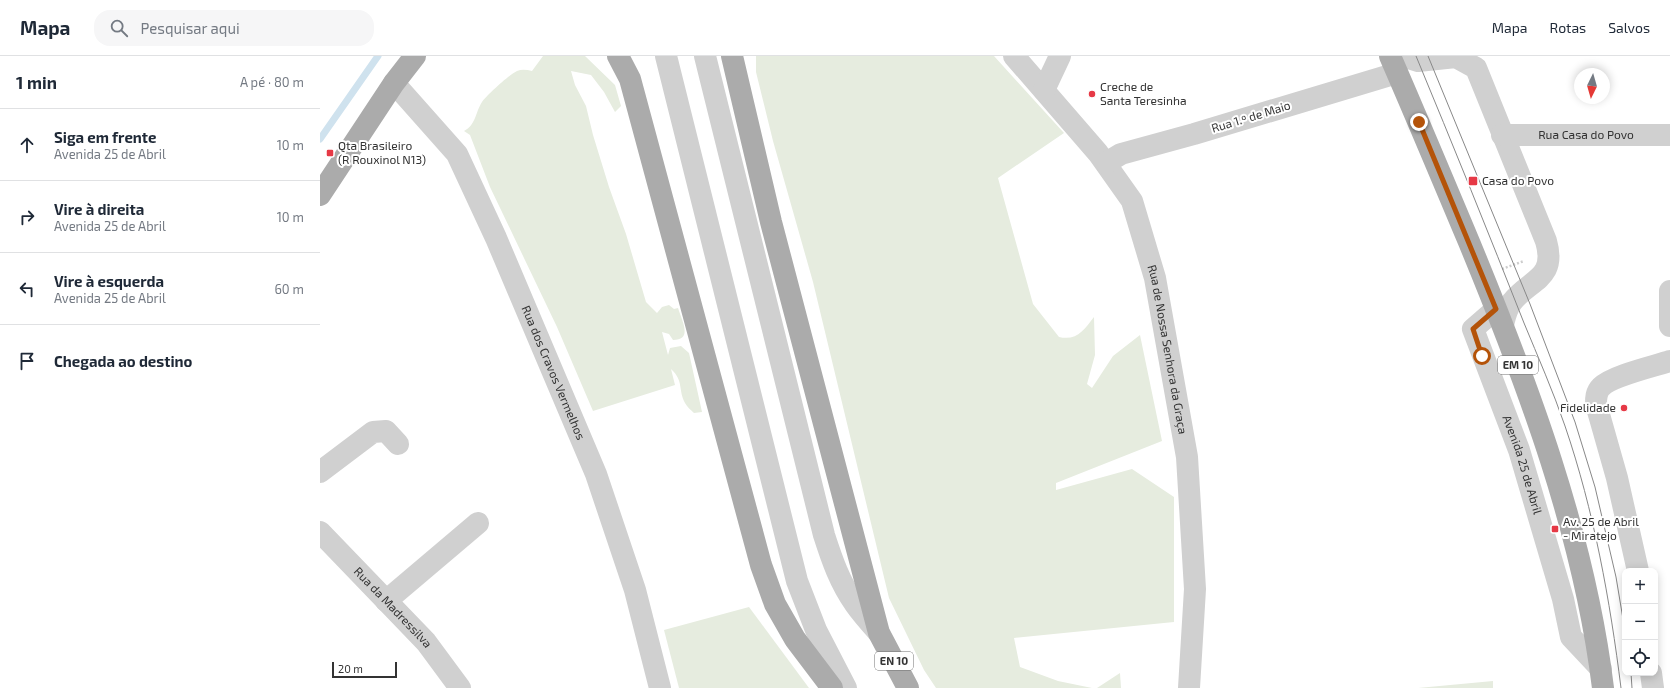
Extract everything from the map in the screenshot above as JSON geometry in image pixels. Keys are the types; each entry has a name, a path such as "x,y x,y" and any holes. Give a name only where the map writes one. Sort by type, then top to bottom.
{"main road":[{"path":"320,194 394,82 415,56"},
{"path":"618,56 630,79 760,565 775,604 792,633 832,688"},
{"path":"732,56 770,222 879,633"},
{"name":"Avenida 25 de Abril","path":"1396,62 1500,317 1552,464 1570,525 1595,630 1602,679"},
{"name":"EN 10","path":"879,633 908,688"}],"street":[{"path":"666,56 797,581 816,630 846,688"},
{"path":"705,56 824,535 832,561 842,584 855,604 879,633"},
{"name":"Rua de Nossa Senhora da Graça","path":"1014,56 1106,163 1132,201 1155,278 1187,457 1195,589 1189,688"},
{"path":"1044,90 1060,56"},
{"name":"Avenida 25 de Abril","path":"1396,62 1456,57 1476,68 1546,241 1549,255 1543,274 1511,303 1505,317 1500,317 1473,329 1519,450 1553,562 1572,637 1602,679"},
{"name":"Rua 1.º de Maio","path":"1106,163 1121,154 1201,132 1396,62"},
{"name":"Rua dos Cravos Vermelhos","path":"394,82 457,154 496,238 596,474 635,590 660,688"},
{"name":"Rua Casa do Povo","path":"1502,135 1670,135"},
{"path":"1670,291 1670,326"},
{"path":"1637,568 1617,478 1596,404 1596,395 1601,386 1616,378 1670,361"},
{"path":"320,472 373,432 386,431 398,444"},
{"path":"386,601 478,523"},
{"name":"Rua da Madressilva","path":"320,532 426,642 460,688"},
{"path":"1651,676 1653,688"}],"shaded area":[{"path":"543,56 585,56 615,85 621,106 615,112 604,92 591,75 571,71 575,85 586,106 593,135 609,187 626,234 646,302 657,313 662,307 669,305 674,309 678,308 684,329 683,337 673,340 669,334 662,332 668,355 670,348 681,346 689,353 702,412 694,413 688,407 683,398 678,378 671,369 675,385 593,411 557,327 490,187 470,135 464,131 471,125 482,102 493,90 517,71 532,71"},
{"path":"756,56 994,56 1064,133 998,178 1033,304 1059,337 1065,338 1075,336 1083,330 1094,317 1095,355 1087,384 1092,388 1113,356 1140,335 1162,441 1056,483 1056,490 1132,469 1174,497 1174,622 1014,638 1020,667 1058,681 1092,688 936,688 924,670 889,598 813,282 773,141 756,72"},
{"path":"749,607 809,688 679,688 664,630"},
{"path":"1120,673 1121,688 1097,688"},
{"path":"1493,681 1493,688 1418,688"}],"waterway":[{"path":"320,139 378,56"}],"tram line":[{"path":"1416,56 1565,426 1593,523 1612,622 1621,688"},
{"path":"1428,56 1530,304 1575,422 1595,487 1616,577 1622,613"},
{"path":"1631,676 1632,688"}],"place":[{"name":"Creche de Santa Teresinha","path":"1092,94"},
{"name":"Qta Brasileiro (R Rouxinol N13)","path":"330,153"},
{"name":"Casa do Povo","path":"1473,181"},
{"name":"Fidelidade","path":"1624,408"},
{"name":"Av. 25 de Abril - Miratejo","path":"1555,529"}],"route":[{"path":"1419,122 1496,309 1473,329 1482,356"}]}
